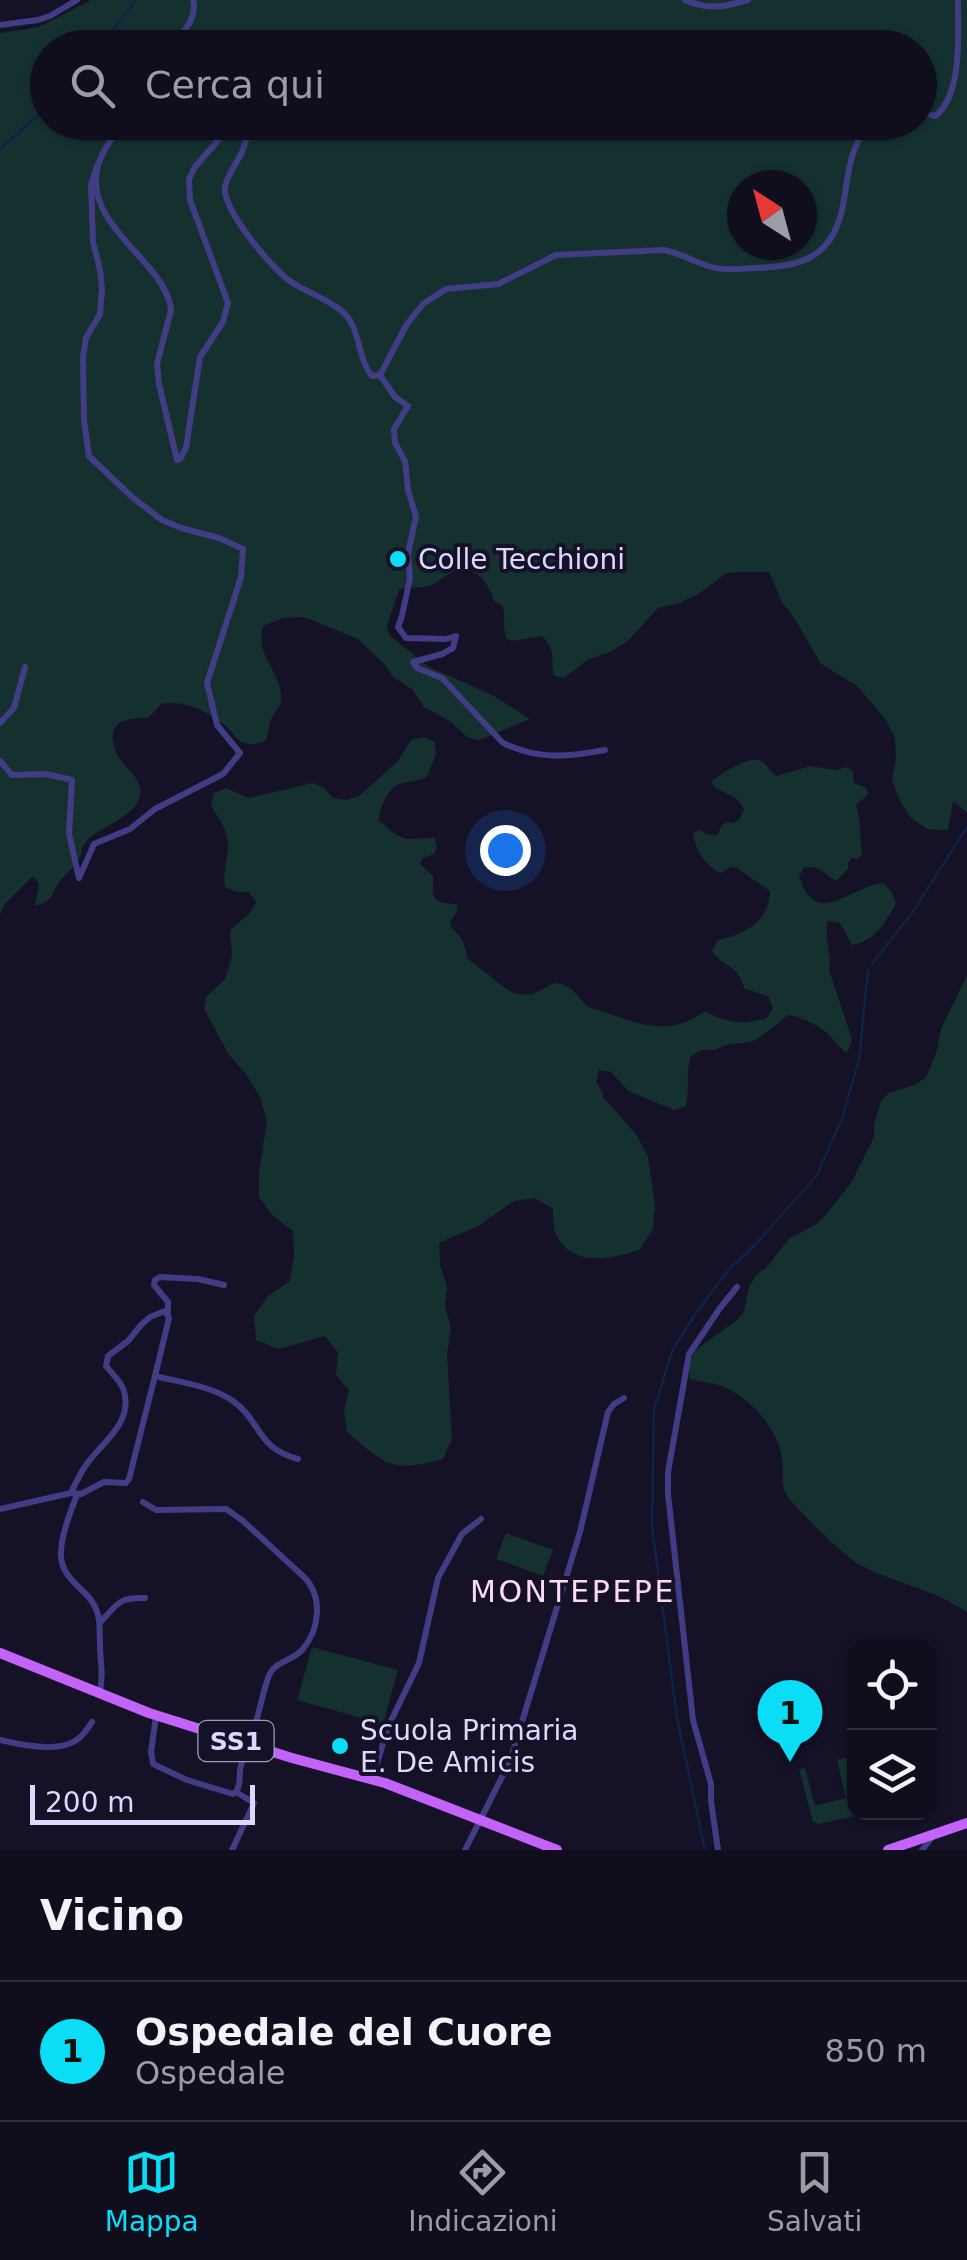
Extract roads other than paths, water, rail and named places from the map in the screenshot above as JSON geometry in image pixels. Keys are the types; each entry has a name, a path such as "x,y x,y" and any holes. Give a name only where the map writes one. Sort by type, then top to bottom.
{"main road":[{"name":"SS1","path":"0,1653 156,1715 372,1780 557,1850"},
{"path":"891,1850 967,1823"}],"street":[{"path":"0,25 38,20 77,0"},
{"path":"184,30 194,15 193,0"},
{"path":"685,0 706,8 721,8 748,0"},
{"path":"937,114 943,110 953,83 958,0"},
{"path":"0,761 12,774 46,774 72,780 69,834 79,878 94,844 130,829 155,809 223,774 240,753 216,725 207,683 241,577 243,549 162,520 89,456 83,357 86,338 100,314 102,289 93,242 91,185 112,140"},
{"path":"97,166 98,196 109,222 145,262 170,302 157,364 177,460 186,448 200,357 223,322 228,303 190,200 194,167 218,140"},
{"path":"247,140 226,184 227,200 238,221 277,270 341,310 350,320 365,368 372,376 380,375"},
{"path":"380,375 407,324 431,297 446,289 498,284 556,255 664,250 724,269 785,268 817,253 834,235 842,210 848,162 857,140"},
{"path":"380,375 395,397 408,406 394,429 395,443 405,462 416,516 408,554 410,578 398,627 406,638 456,636 453,648 413,662 442,678 503,743 536,755 605,750"},
{"path":"0,724 14,708 25,667"},
{"path":"0,1509 74,1494 99,1483 126,1483 169,1322 168,1302 154,1285 157,1278 175,1276 224,1285"},
{"path":"718,1850 712,1784 693,1720 668,1472 690,1354 737,1287"},
{"path":"100,1692 104,1672 100,1622 93,1604 62,1563 67,1520 84,1467 114,1435 125,1406 121,1384 106,1366 108,1356 150,1317 168,1313"},
{"path":"155,1376 227,1397 242,1410 264,1442 298,1459"},
{"path":"464,1850 510,1761 580,1532 608,1412 624,1398"},
{"path":"144,1502 156,1510 226,1509 282,1556 314,1590 317,1604 303,1649 269,1674 236,1792 187,1780 153,1764 150,1752 156,1715"},
{"path":"372,1780 388,1726 420,1663 438,1578 462,1534 481,1519"},
{"path":"100,1622 115,1604 130,1597 145,1598"},
{"path":"0,1740 25,1746 66,1745 84,1734 92,1722"},
{"path":"232,1850 254,1804 236,1792"},
{"path":"922,1850 934,1834"}],"waterway":[{"path":"113,30 136,0"},
{"path":"0,149 30,122"},
{"path":"872,964 912,913 967,827"},
{"path":"705,1850 677,1718 652,1526 654,1409 673,1349 696,1313 729,1269 817,1175 842,1119 859,1059 868,970"}],"place":[{"name":"Colle Tecchioni","path":"398,559"},
{"name":"Scuola Primaria E. De Amicis","path":"340,1746"},
{"name":"Ospedale del Cuore","path":"790,1762"}],"district":[{"name":"MONTEPEPE","path":"573,1591"}]}
